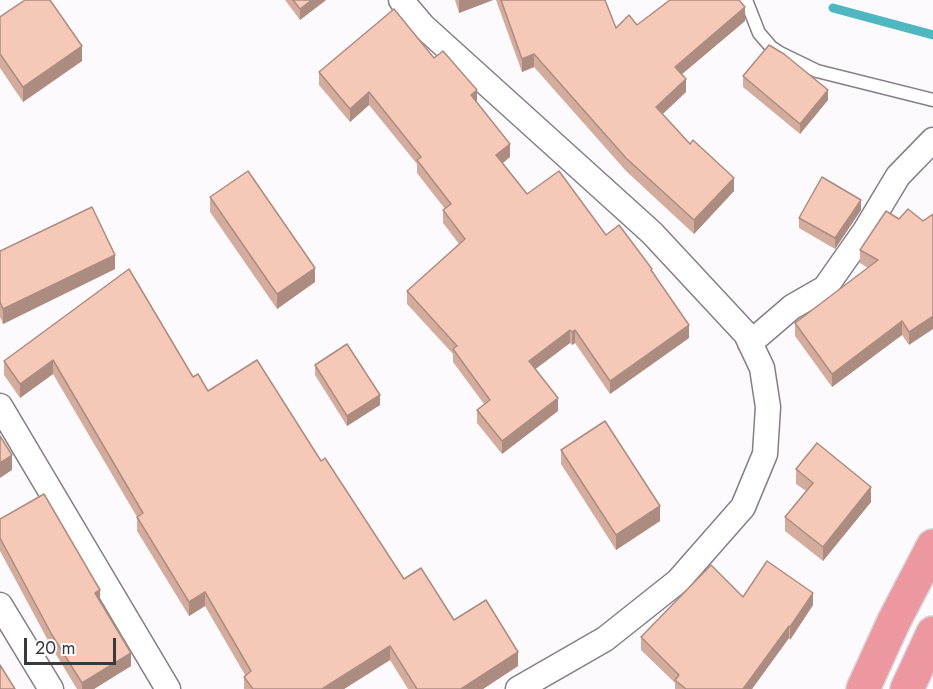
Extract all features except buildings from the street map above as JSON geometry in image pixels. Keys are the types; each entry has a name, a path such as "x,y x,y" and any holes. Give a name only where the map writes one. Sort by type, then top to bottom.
{"main road":[{"path":"863,689 894,621 933,546"},
{"path":"908,689 933,633"}],"street":[{"path":"401,0 423,26 652,233 746,334 762,368 768,407 765,454 742,507 678,581 605,639 518,689"},
{"path":"750,343 792,307 825,288 865,231 898,176 933,140"},
{"path":"0,406 168,689"},
{"path":"0,605 51,689"}],"lane":[{"path":"746,0 759,33 771,47 780,53 817,70 933,100"}],"waterway":[{"path":"833,8 933,35"}]}
